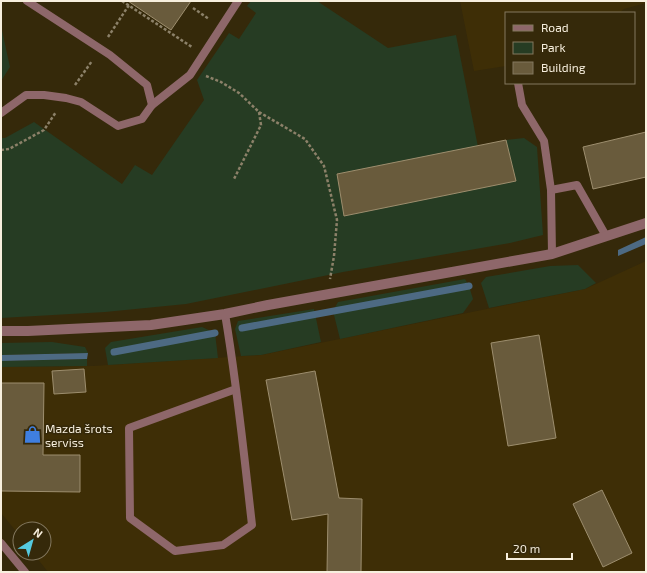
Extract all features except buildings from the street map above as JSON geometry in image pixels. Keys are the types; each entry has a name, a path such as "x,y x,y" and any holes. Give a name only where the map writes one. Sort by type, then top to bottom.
{"street":[{"path":"1,330 28,331 151,325 225,314 552,254 646,223"}],"lane":[{"path":"27,1 110,56 146,85 152,105"},
{"path":"1,113 26,96 44,95 81,102 118,126 142,119 152,105 190,75 238,1"},
{"path":"518,84 522,105 544,141 551,190 552,254"},
{"path":"551,190 577,185 606,236"},
{"path":"225,314 236,389 252,525 223,545 175,551 130,518 129,428 236,389"},
{"path":"1,543 25,572"}],"path":[{"path":"122,1 203,55"},
{"path":"193,70 221,82 239,93 258,112 305,139 324,166 337,220 334,256 327,295"},
{"path":"234,179 261,125 258,112"}],"shaded area":[{"path":"460,1 646,1 646,3 624,9 620,12 505,12 505,66 474,71"},
{"path":"646,261 646,572 48,572 39,561 52,561 52,521 12,521 12,526 1,513 1,367 93,366 261,355 585,289"}],"green space":[{"path":"251,1 317,1 388,48 456,35 478,147 337,174 344,215 516,181 506,140 524,138 537,147 543,235 510,243 343,272 186,304 105,312 1,318 1,138 5,138 34,122 122,184 135,165 152,175 204,100 197,80 229,33 239,39 256,13 247,6"},
{"path":"1,26 10,67 1,81"},
{"path":"578,265 596,283 585,289 489,308 481,283 486,277 550,266"},
{"path":"465,279 473,299 463,313 340,339 333,311 338,302"},
{"path":"314,309 321,342 261,355 241,356 235,329 238,321"},
{"path":"202,327 215,333 218,358 108,365 105,348 111,342"},
{"path":"52,342 85,347 88,353 1,355 1,343"},
{"path":"87,359 87,366 1,367 1,361"}],"water":[{"path":"646,237 646,244 618,256 618,250"},
{"path":"88,353 87,359 1,361 1,355"}],"waterway":[{"path":"242,328 469,286"},
{"path":"114,352 215,333"}],"place":[{"name":"Mazda šrots serviss","path":"32,435"}]}
